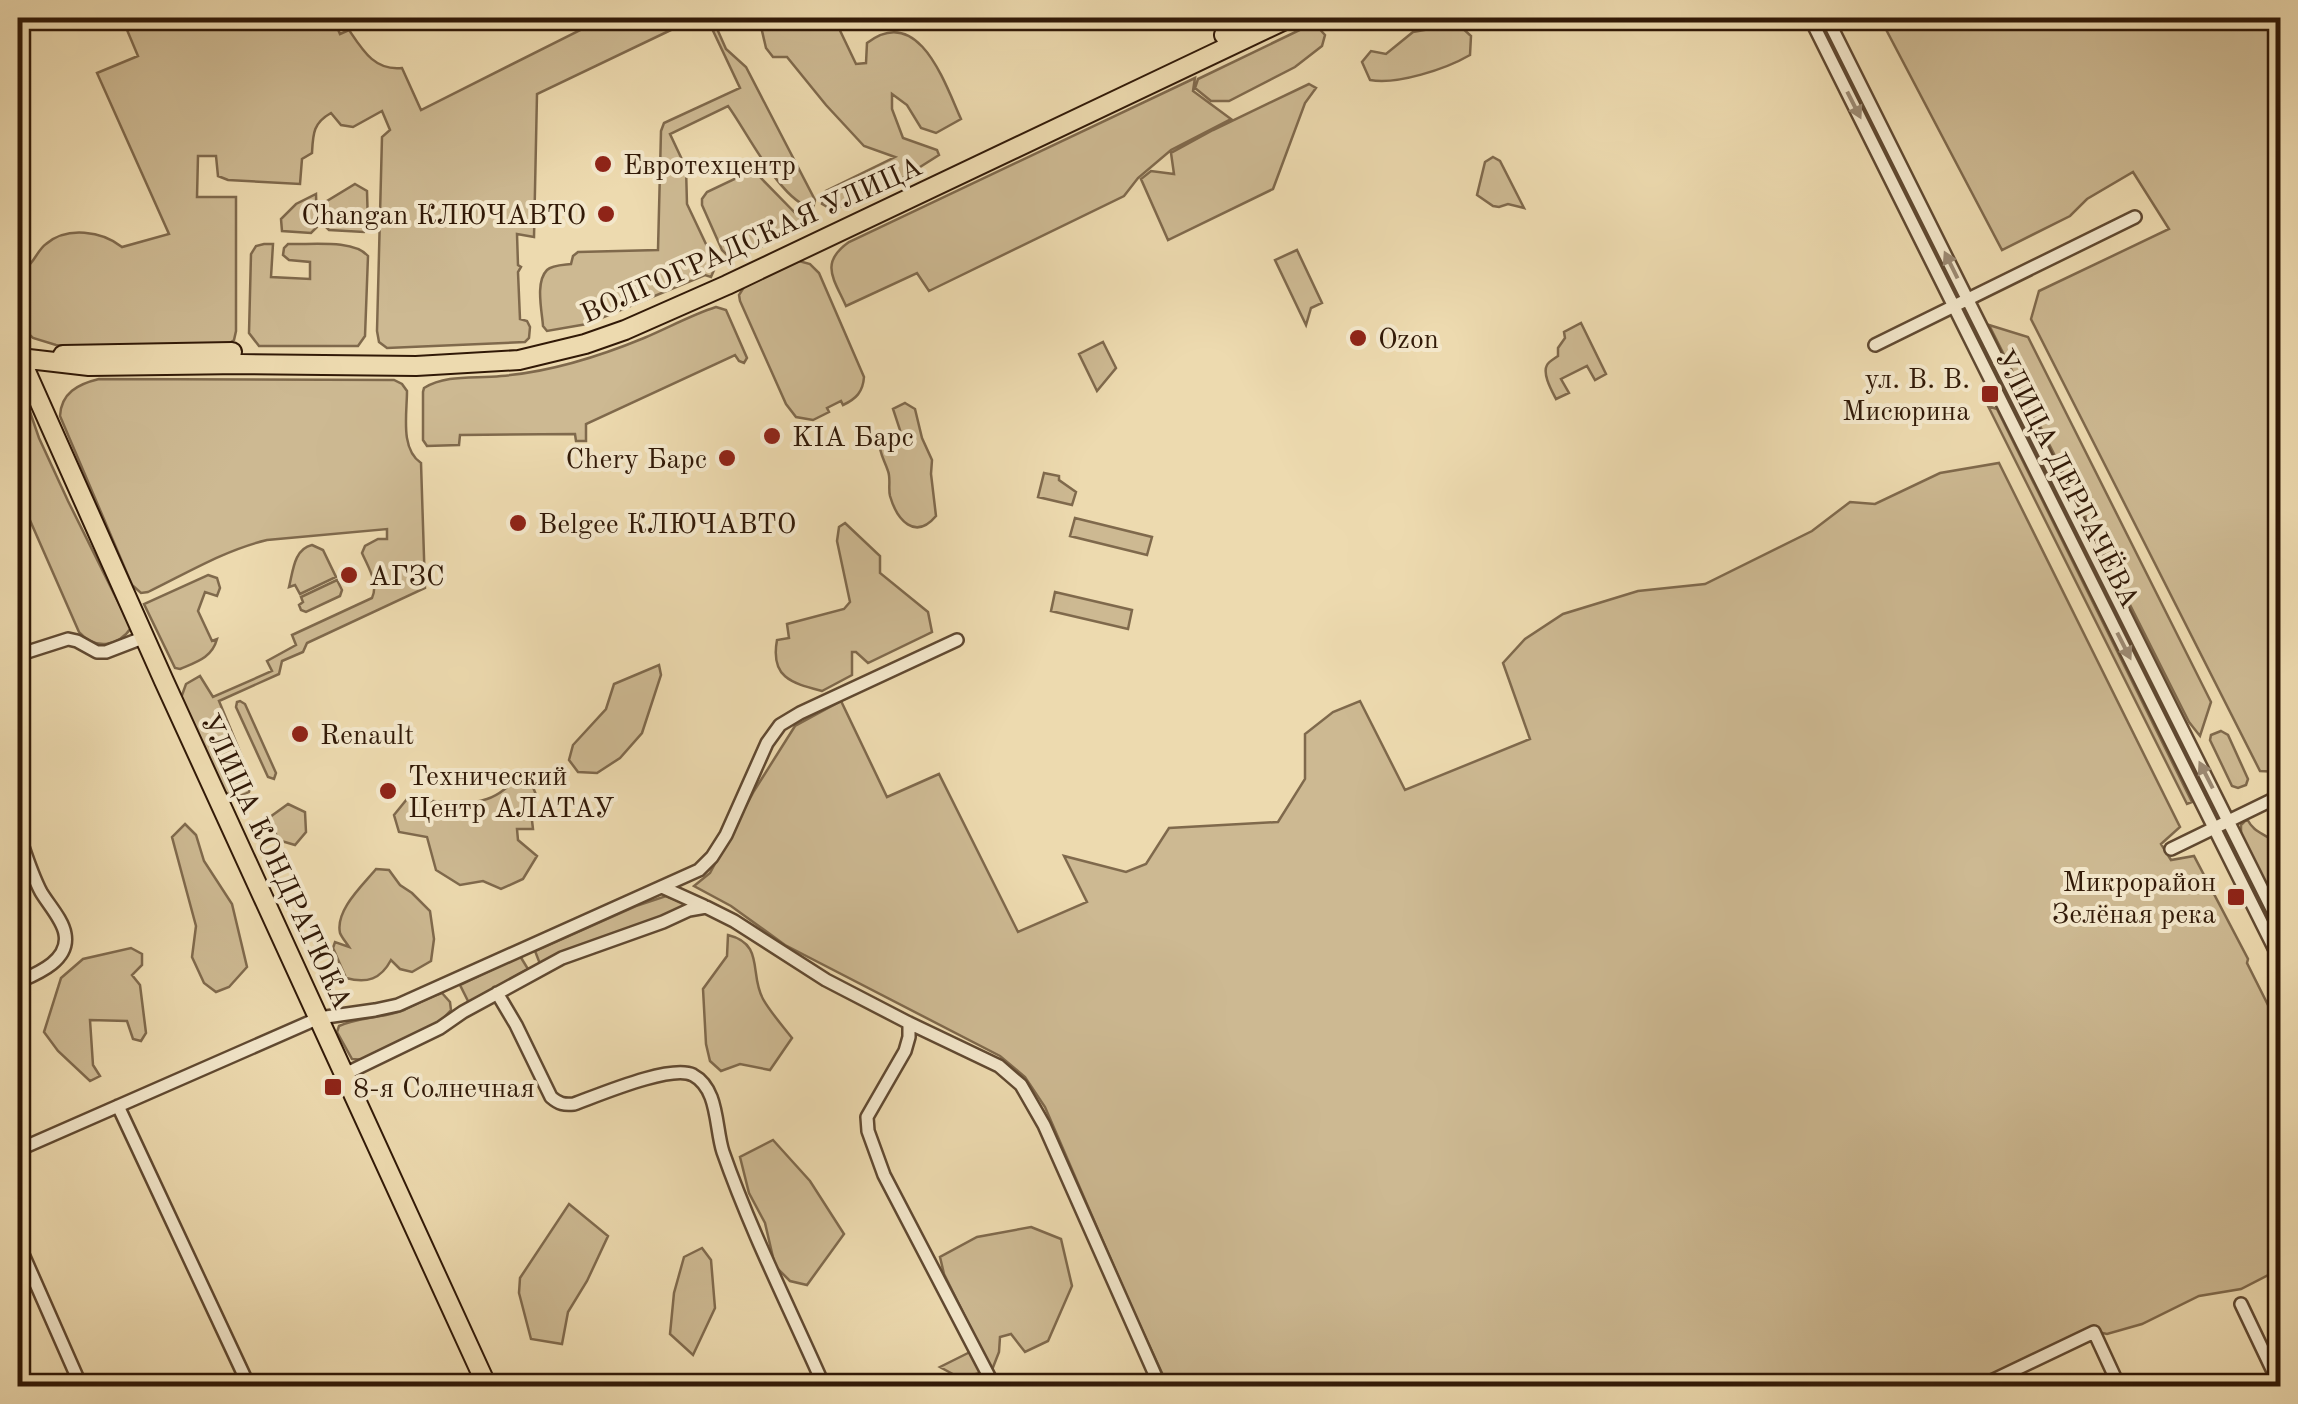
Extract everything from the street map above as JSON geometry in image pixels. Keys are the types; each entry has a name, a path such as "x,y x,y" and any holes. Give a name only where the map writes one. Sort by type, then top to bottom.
{"main road":[{"name":"ВОЛГОГРАДСКАЯ УЛИЦА","path":"19,358 89,366 416,366 489,363 535,357 585,344 728,285 1158,74 1260,18"},
{"name":"ВОЛГОГРАДСКАЯ УЛИЦА","path":"1158,74 1288,18"},
{"name":"УЛИЦА КОНДРАТЮКА","path":"19,358 487,1386"}],"street":[{"name":"УЛИЦА ДЕРГАЧЁВА","path":"1810,18 2221,825 2280,925"},
{"name":"УЛИЦА ДЕРГАЧЁВА","path":"1828,18 2221,825 2280,960"},
{"path":"1876,345 2135,217"},
{"path":"18,655 68,639 106,652 145,637"},
{"path":"18,1150 319,1018 398,1004 698,870 712,857 726,834 767,743 780,725 800,712 956,640"},
{"path":"2171,849 2280,796"},
{"path":"18,832 38,888 65,933 60,955 54,962 18,982"},
{"path":"662,887 734,920 826,980 999,1066 1021,1085 1044,1125 1160,1386"},
{"path":"345,1074 440,1028 562,958 706,906"},
{"path":"497,994 557,1103 574,1104 676,1072 690,1074 702,1083 714,1105 724,1154 824,1386"},
{"path":"908,1023 904,1051 867,1118 868,1131 884,1174 994,1386"},
{"path":"118,1106 249,1386"},
{"path":"18,1243 81,1386"},
{"path":"2241,1304 2280,1386"},
{"path":"1981,1386 2094,1332 2120,1386"}],"shaded area":[{"path":"122,18 333,18 340,34 349,30 377,63 402,68 421,110 598,21 597,18 696,18 537,94 534,237 517,234 520,319 530,327 525,342 387,348 379,342 382,137 390,130 382,111 353,127 341,125 331,113 321,121 312,153 302,159 300,184 228,180 218,176 216,156 198,156 197,197 236,197 236,331 234,340 225,347 56,345 33,338 18,324 18,259 31,263 54,238 74,233 95,234 122,247 169,234 97,73 138,56"},
{"path":"707,18 715,18 726,49 746,67 815,200 813,208 789,194 777,180 728,106 670,134 686,168 687,204 714,261 711,277 705,275 587,324 547,331 543,326 540,289 549,268 571,264 578,252 658,250 664,123 740,88"},
{"path":"759,18 834,18 856,64 866,63 867,43 885,33 901,33 915,40 938,69 961,119 936,133 921,128 907,105 892,94 892,109 903,138 937,150 939,155 890,186 833,210 822,204 826,191 895,157 864,146 787,57 773,57 766,48"},
{"path":"1880,18 2280,18 2280,772 2260,771 2031,319 2039,291 2169,229 2133,172 2087,199 2070,216 2002,250"},
{"path":"1314,23 1325,35 1322,46 1295,67 1229,101 1211,101 1195,88 1198,79"},
{"path":"1458,24 1471,36 1470,55 1421,75 1370,80 1362,62 1371,51 1386,54 1413,32"},
{"path":"1195,78 1193,91 1231,119 1171,150 1138,178 1124,196 929,291 917,273 846,306 832,264 849,242"},
{"path":"1309,84 1316,88 1305,103 1273,189 1168,240 1141,179 1151,171 1174,174 1171,153"},
{"path":"1493,157 1500,161 1524,208 1493,206 1477,195 1485,162"},
{"path":"749,172 758,175 800,218 801,224 797,230 730,258 722,250 702,199 707,192"},
{"path":"355,184 367,191 368,226 364,232 329,230 327,201"},
{"path":"316,194 317,227 311,233 282,231 281,219 296,204"},
{"path":"273,244 271,277 310,279 310,262 289,260 283,255 288,244 342,245 368,256 365,336 358,346 259,346 249,333 251,254 256,246"},
{"path":"1297,250 1322,303 1311,308 1306,325 1275,260"},
{"path":"799,261 810,264 819,273 864,377 855,397 843,405 841,401 827,408 829,412 813,420 796,417 786,404 739,295 744,287"},
{"path":"716,307 726,310 747,358 744,363 735,355 586,424 586,441 576,441 575,434 460,435 459,445 427,446 423,440 424,388 452,379 519,374 574,363"},
{"path":"1581,323 1606,374 1595,380 1587,366 1561,379 1569,393 1556,399 1547,378 1547,365 1558,356 1564,332"},
{"path":"1989,325 2028,337 2211,702 2200,736 2189,722"},
{"path":"1103,342 1116,368 1097,391 1079,354"},
{"path":"99,379 394,380 407,391 407,440 421,463 425,588 307,643 303,652 282,661 279,674 219,701 252,781 249,792 242,795 225,792 181,698 186,684 200,676 213,697 272,671 267,661 296,645 292,635 372,598 373,581 362,553 365,546 387,539 387,529 251,544 141,593 132,585 60,416 72,391"},
{"path":"18,397 29,409 68,501 131,628 113,642 92,642 79,632 18,493"},
{"path":"905,403 915,409 932,460 936,516 921,527 908,524 893,505 889,474 879,445 879,440 900,430 893,409"},
{"path":"1988,406 1997,409 2192,802 2187,804"},
{"path":"1999,463 2180,827 2161,844 2171,860 2194,856 2280,1029 2280,1269 2241,1289 2199,1296 2142,1324 2107,1334 2089,1330 1971,1386 1168,1386 1045,1107 1025,1077 1000,1056 785,945 731,906 694,886 710,873 795,726 841,701 887,797 939,774 1018,932 1087,902 1064,856 1126,872 1146,864 1169,828 1278,822 1305,779 1305,734 1333,712 1360,701 1405,790 1530,739 1503,663 1525,639 1563,614 1638,591 1705,584 1812,531 1850,502 1875,504 1940,473"},
{"path":"1044,473 1059,476 1076,492 1072,505 1038,497"},
{"path":"1075,518 1152,537 1147,555 1070,536"},
{"path":"845,523 880,556 880,573 928,612 932,632 868,663 852,652 852,675 822,691 801,685 780,671 777,640 789,638 787,624 844,609 850,602 837,541 839,527"},
{"path":"312,545 323,550 336,577 300,594 295,585 289,587 293,568 301,551"},
{"path":"208,575 217,578 220,588 217,596 205,592 198,611 212,641 217,639 203,658 175,668 144,604"},
{"path":"337,580 342,590 340,596 306,612 301,610 301,597"},
{"path":"1055,592 1132,610 1128,629 1051,611"},
{"path":"659,665 661,675 642,733 620,758 597,773 578,772 569,760 573,745 606,709 614,684"},
{"path":"240,701 245,704 276,773 274,779 268,777 236,707"},
{"path":"2221,731 2228,735 2248,779 2246,785 2232,786 2210,740 2211,735"},
{"path":"530,780 537,797 531,812 533,829 517,829 518,840 537,856 523,879 501,889 483,881 460,885 436,870 427,837 399,832 394,815 407,799 477,802"},
{"path":"288,804 305,812 306,832 295,845 278,840 270,817"},
{"path":"2247,819 2272,840 2279,854 2280,914 2241,834 2241,825"},
{"path":"185,824 196,835 204,861 232,904 247,967 229,987 216,992 204,983 192,957 196,926 172,837"},
{"path":"376,869 389,870 430,911 434,939 431,961 412,972 400,969 391,960 373,978 346,978 333,948 335,942 349,947 340,933 342,916 351,898"},
{"path":"666,896 691,906 540,964 535,951"},
{"path":"728,935 740,939 752,953 763,999 792,1038 770,1070 740,1064 721,1071 710,1061 703,989 727,956"},
{"path":"131,948 142,954 142,965 132,975 140,985 146,1033 141,1041 133,1039 127,1021 90,1020 93,1065 100,1076 90,1081 44,1032 61,978 83,959"},
{"path":"520,956 528,969 469,1003 460,985"},
{"path":"442,993 451,1010 438,1024 366,1060 352,1059 337,1032 339,1026 396,1013"},
{"path":"773,1140 810,1181 844,1234 807,1285 790,1281 775,1266 765,1223 749,1193 740,1157"},
{"path":"569,1204 608,1236 568,1312 562,1344 531,1339 519,1293 520,1278"},
{"path":"1031,1227 1061,1239 1072,1286 1048,1341 1025,1352 1011,1334 1000,1337 992,1370 960,1378 940,1367 980,1347 944,1274 940,1257 977,1237"},
{"path":"702,1248 711,1260 715,1308 693,1355 670,1334 674,1293 684,1257"}],"place":[{"name":"Евротехцентр","path":"603,164"},
{"name":"Changan КЛЮЧАВТО","path":"606,214"},
{"name":"Ozon","path":"1358,338"},
{"name":"ул. В. В. Мисюрина","path":"1990,394"},
{"name":"KIA Барс","path":"772,436"},
{"name":"Chery Барс","path":"727,458"},
{"name":"Belgee КЛЮЧАВТО","path":"518,523"},
{"name":"АГЗС","path":"349,575"},
{"name":"Renault","path":"300,734"},
{"name":"Технический Центр АЛАТАУ","path":"388,791"},
{"name":"Микрорайон Зелёная река","path":"2236,897"},
{"name":"8-я Солнечная","path":"333,1087"}]}
